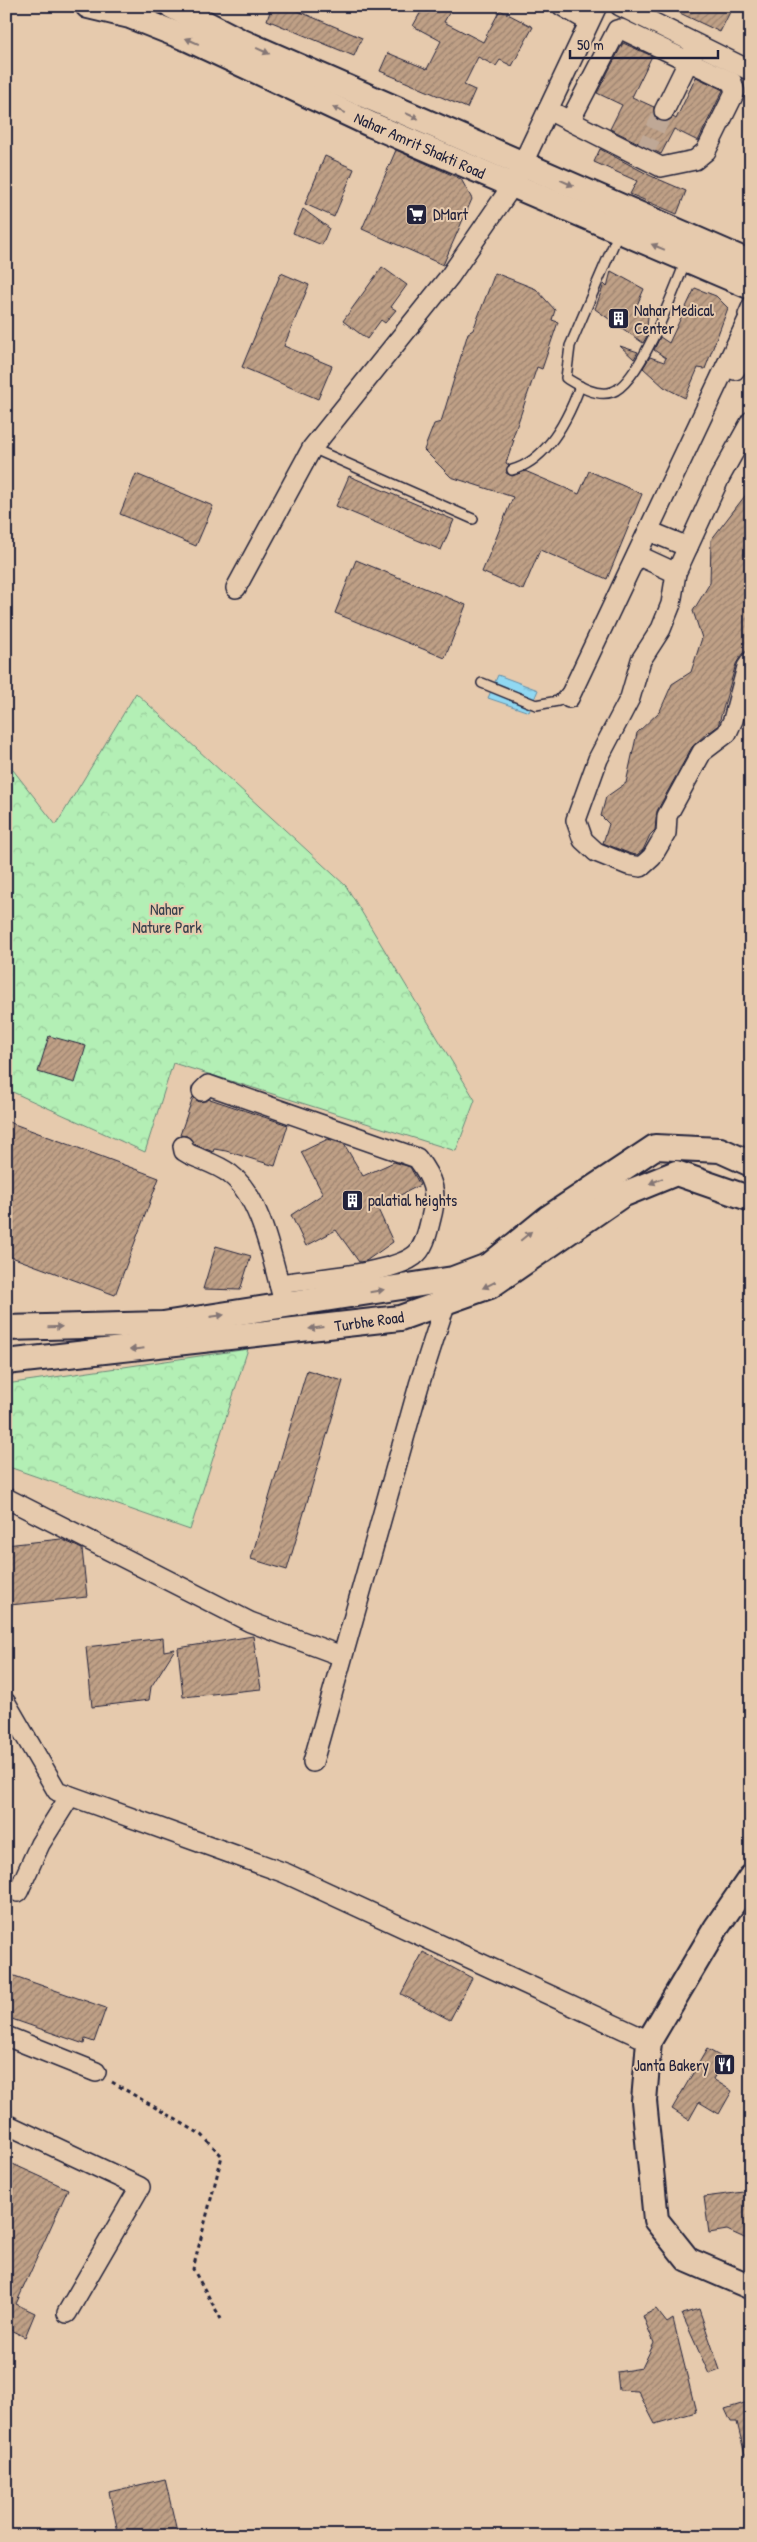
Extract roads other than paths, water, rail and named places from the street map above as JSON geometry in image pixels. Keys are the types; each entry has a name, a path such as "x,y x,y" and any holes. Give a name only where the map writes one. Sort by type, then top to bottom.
{"street":[{"name":"Nahar Amrit Shakti Road","path":"88,6 132,11 372,125 620,231 751,263"},
{"name":"Nahar Amrit Shakti Road","path":"172,6 238,40 522,164 691,249 751,287"},
{"path":"236,588 312,448 450,276 512,186 592,14 562,6"},
{"path":"620,6 751,71"},
{"path":"548,110 570,121 642,156 660,167 695,160 706,150 735,92 732,82 621,29 616,30 570,121"},
{"path":"664,111 696,44"},
{"path":"372,125 381,102"},
{"path":"569,698 751,313"},
{"path":"726,366 735,370 751,346"},
{"path":"751,421 720,477 676,572 671,604 661,629 641,660 630,698 598,758 576,820 583,840 596,852 628,865 641,867 652,857 666,833 667,816 702,752 727,733 733,720 746,667 751,661"},
{"path":"649,531 688,547"},
{"path":"637,555 676,572"},
{"path":"6,1328 167,1334 281,1295 394,1267 416,1255 424,1241 436,1202 431,1181 417,1158 208,1085 202,1091"},
{"path":"183,1146 184,1150 189,1154 228,1172 245,1190 254,1206 281,1295 287,1332"},
{"path":"281,1295 450,1290 490,1265 548,1218 655,1147 720,1150 751,1164"},
{"path":"701,1182 706,1150"},
{"name":"Turbhe Road","path":"6,1362 167,1334 287,1332 400,1318 450,1290 490,1286 622,1195 676,1173 751,1199"},
{"path":"313,1762 419,1385 450,1290"},
{"path":"6,1498 233,1614 342,1656"},
{"path":"6,1703 56,1791 284,1873 649,2041"},
{"path":"18,1892 40,1844 70,1796"},
{"path":"751,1877 716,1928 649,2041 644,2101 656,2220 688,2260 751,2287"},
{"path":"6,2036 96,2072"},
{"path":"6,2124 140,2187 67,2313"}],"lane":[{"path":"620,231 570,346 566,378 599,393 613,392 627,380 641,363 691,249"},
{"path":"482,683 536,705 558,701 569,688 751,296"},
{"path":"512,470 522,467 543,453 562,426 573,406 580,386"},
{"path":"312,448 473,519"}],"water":[{"path":"498,675 538,690 529,712 488,698"}],"tunnel":[{"path":"643,155 664,111"}],"place":[{"name":"DMart","path":"417,214"},
{"name":"Nahar Medical Center","path":"618,319"},
{"name":"palatial heights","path":"352,1200"},
{"name":"Janta Bakery","path":"725,2065"}],"park label":[{"name":"Nahar Nature Park","path":"167,918"}]}
